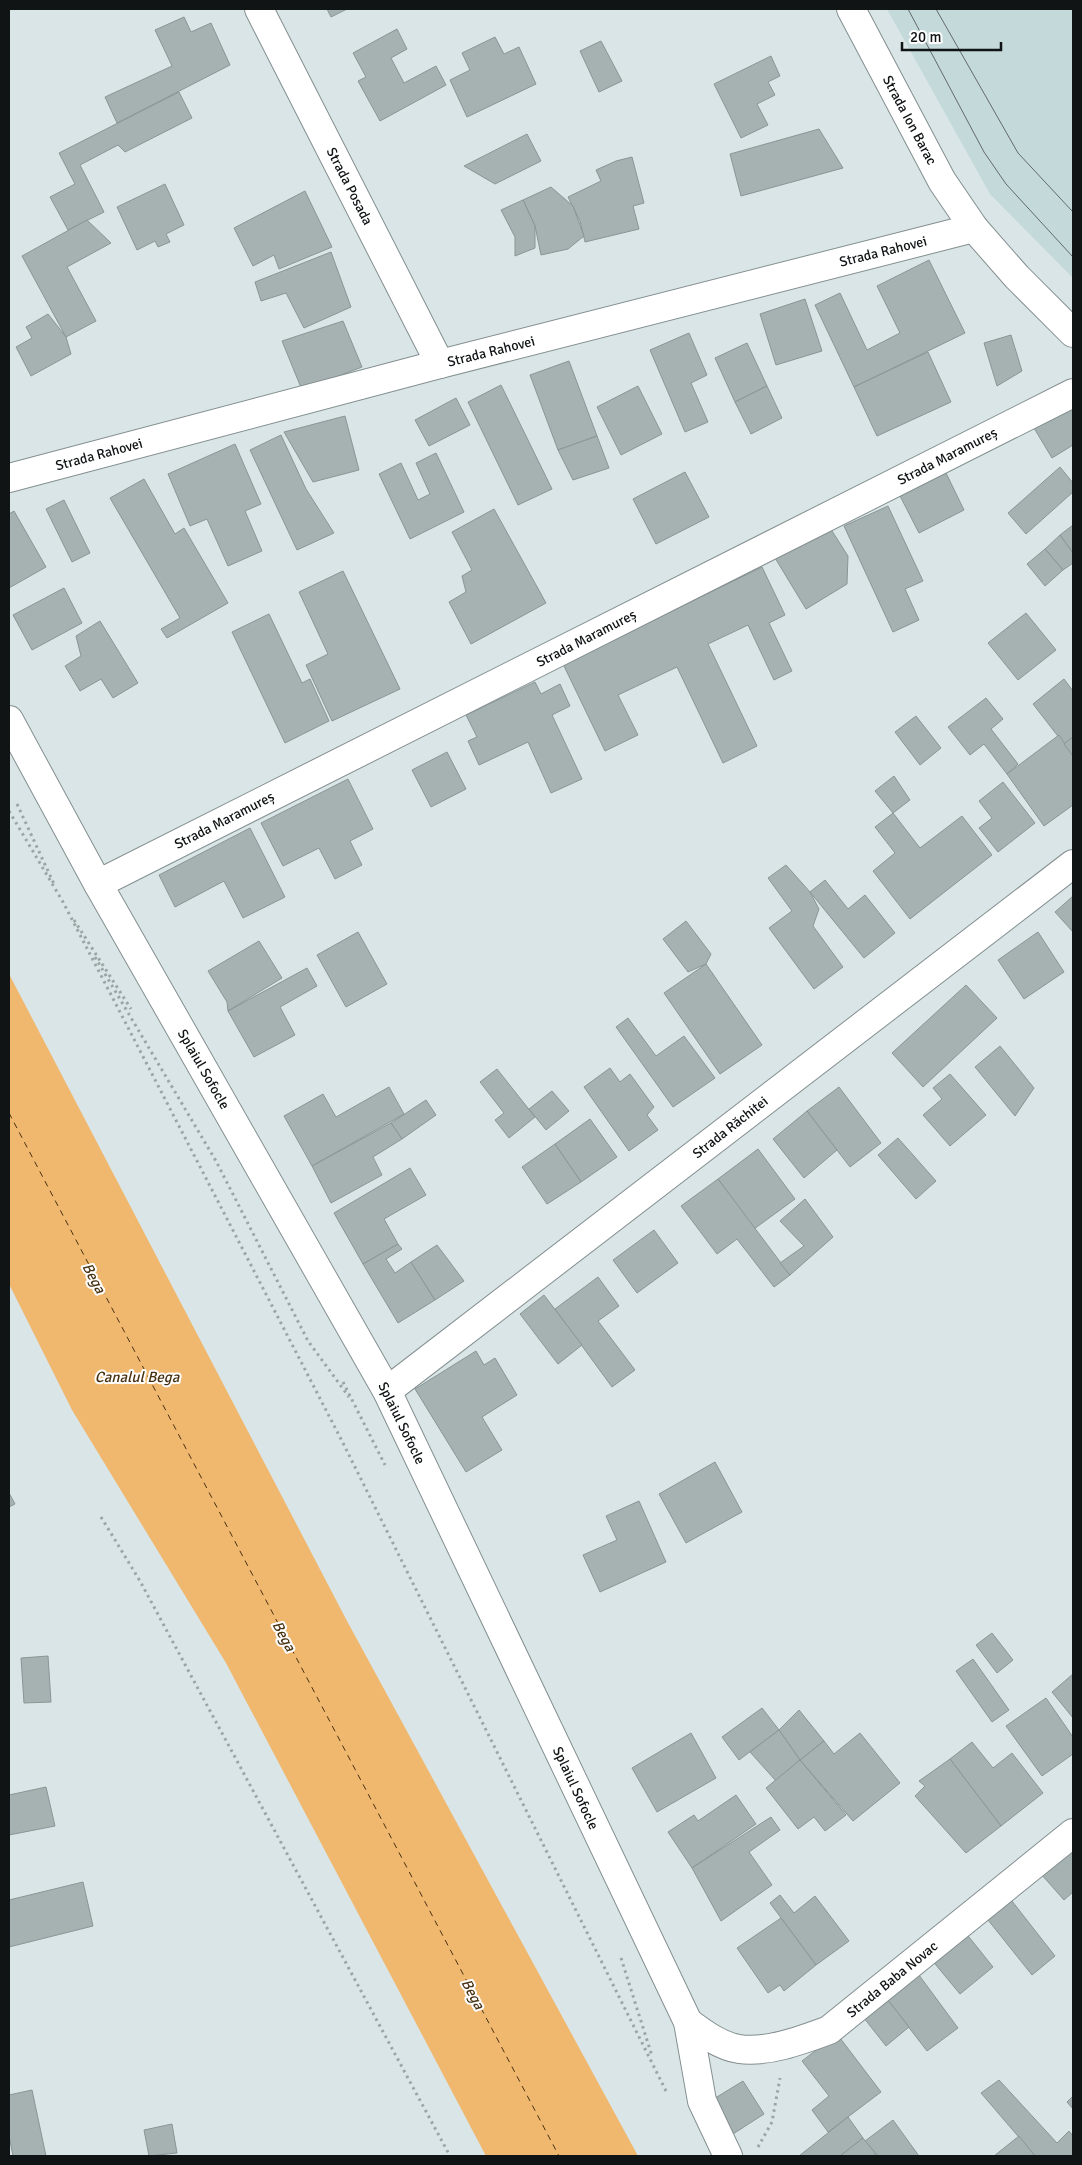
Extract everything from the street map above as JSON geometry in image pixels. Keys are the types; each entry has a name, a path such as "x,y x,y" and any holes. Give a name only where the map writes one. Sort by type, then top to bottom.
{"street":[{"name":"Strada Posada","path":"259,9 440,364"},
{"name":"Strada Ion Barac","path":"851,9 942,181 974,228 1017,277 1073,333"},
{"name":"Strada Rahovei","path":"9,478 440,364 974,228"},
{"name":"Strada Maramureș","path":"98,884 1073,393"},
{"name":"Splaiul Sofocle","path":"9,720 98,884 387,1391 688,2022 702,2101 728,2156"},
{"name":"Strada Răchitei","path":"387,1391 1073,864"},
{"name":"Strada Baba Novac","path":"688,2022 712,2039 739,2049 785,2046 828,2030 1073,1834"}],"path":[{"path":"13,796 63,902 338,1432 655,2067"},
{"path":"9,810 216,1161 308,1341 357,1408"},
{"path":"101,1517 140,1581 450,2156"},
{"path":"758,2148 772,2122 785,2046"}],"shaded area":[{"path":"887,9 1073,9 1073,278 990,194"}],"water":[{"name":"Canalul Bega","path":"9,974 347,1621 638,2156 486,2156 226,1663 72,1410 9,1284"}],"building":[{"path":"327,9 347,9 331,17"},
{"path":"184,17 191,32 211,23 230,65 117,123 105,97 172,66 155,30"},
{"path":"397,29 407,49 391,58 404,83 436,66 446,85 380,121 358,81 366,77 353,53"},
{"path":"495,37 504,54 519,47 536,84 467,117 450,80 470,70 462,53"},
{"path":"601,41 622,81 599,92 580,51"},
{"path":"771,56 780,76 768,82 775,95 757,104 768,125 741,138 714,84"},
{"path":"179,92 192,118 125,152 118,145 80,165 104,212 68,230 50,197 75,184 59,153"},
{"path":"819,129 843,168 741,196 730,154"},
{"path":"527,134 541,161 495,184 464,166"},
{"path":"632,157 644,203 633,206 639,229 585,242 580,221 568,197 601,181 596,170 616,161"},
{"path":"165,184 184,225 166,234 170,242 158,247 155,241 137,250 117,207"},
{"path":"551,187 573,206 584,236 568,249 541,255 535,226 523,200"},
{"path":"305,191 332,247 279,269 274,255 253,266 234,228"},
{"path":"523,200 535,226 535,248 515,256 515,237 501,210"},
{"path":"87,220 111,243 67,267 96,321 66,337 22,256"},
{"path":"331,252 351,307 304,328 286,293 261,301 255,282"},
{"path":"929,260 965,333 854,387 815,305 840,293 867,350 900,333 877,286"},
{"path":"805,299 822,351 776,365 760,314"},
{"path":"48,314 66,337 71,354 31,376 16,347 32,338 26,327"},
{"path":"343,321 362,367 302,390 282,341"},
{"path":"689,333 707,375 691,383 708,422 685,432 650,350"},
{"path":"1011,335 1022,371 997,386 984,343"},
{"path":"747,343 767,386 735,402 715,358"},
{"path":"928,352 951,402 877,436 854,387"},
{"path":"569,361 597,436 558,450 530,375"},
{"path":"501,385 552,489 518,505 468,402"},
{"path":"638,386 662,434 621,455 597,407"},
{"path":"767,386 782,418 751,434 735,402"},
{"path":"456,398 470,425 429,446 415,420"},
{"path":"1073,398 1073,445 1052,458 1031,423"},
{"path":"345,416 359,470 313,482 284,432"},
{"path":"281,435 306,489 334,533 297,550 250,450"},
{"path":"597,436 609,468 573,480 558,450"},
{"path":"235,444 261,504 245,511 262,551 228,566 207,519 190,526 168,474"},
{"path":"436,453 464,512 410,539 379,474 401,463 418,500 430,494 416,463"},
{"path":"1060,467 1073,483 1073,492 1026,534 1008,513"},
{"path":"685,472 709,517 656,544 633,499"},
{"path":"946,473 964,510 919,533 900,496"},
{"path":"144,479 175,534 184,528 228,603 167,638 161,629 180,618 110,498"},
{"path":"64,500 90,553 72,562 46,509"},
{"path":"888,506 923,581 905,589 919,620 893,632 844,526"},
{"path":"494,509 546,603 471,644 449,602 466,592 462,576 472,570 452,532"},
{"path":"14,511 46,567 9,588 9,514"},
{"path":"825,520 848,556 847,584 806,609 772,553"},
{"path":"1073,525 1073,553 1060,535"},
{"path":"1060,535 1073,553 1073,563 1063,570 1045,549"},
{"path":"1045,549 1063,570 1045,586 1027,564"},
{"path":"762,567 785,615 769,623 792,671 774,680 748,625 708,644 757,746 723,763 677,667 618,695 638,735 605,751 563,664"},
{"path":"343,571 400,689 332,721 306,665 328,654 299,592"},
{"path":"64,588 82,623 32,650 13,615"},
{"path":"1026,613 1056,650 1018,680 988,643"},
{"path":"269,614 302,683 310,679 329,721 285,743 232,632"},
{"path":"100,621 138,683 113,698 101,679 80,691 65,666 81,656 76,636"},
{"path":"1064,679 1073,691 1073,737 1064,744 1033,704"},
{"path":"535,682 541,694 560,684 570,706 552,715 582,779 551,793 528,742 479,765 468,741 477,737 466,715"},
{"path":"986,698 1003,719 991,729 1018,764 1007,774 984,744 970,755 948,727"},
{"path":"916,716 941,748 920,765 895,732"},
{"path":"1059,735 1073,756 1073,805 1044,826 1007,774"},
{"path":"1073,737 1073,756 1064,744"},
{"path":"447,752 466,789 431,807 412,770"},
{"path":"894,776 910,800 893,813 875,791"},
{"path":"348,779 373,829 350,841 362,865 335,879 319,848 283,866 261,823"},
{"path":"1003,782 1035,823 998,852 979,828 992,818 979,801"},
{"path":"893,813 920,848 962,816 992,855 910,919 873,871 895,853 875,827"},
{"path":"250,828 285,897 243,918 224,881 175,907 159,875"},
{"path":"786,865 810,892 819,909 813,926 843,967 814,989 769,928 792,911 768,878"},
{"path":"825,880 848,909 865,895 895,933 864,958 810,892"},
{"path":"1073,896 1073,932 1055,912"},
{"path":"686,921 711,954 706,964 688,972 663,939"},
{"path":"358,932 387,984 346,1007 317,955"},
{"path":"1038,932 1064,972 1024,999 998,960"},
{"path":"259,941 282,978 228,1011 227,1002 208,971"},
{"path":"706,964 762,1045 720,1074 664,993"},
{"path":"307,968 317,986 280,1007 295,1035 254,1057 228,1011"},
{"path":"966,985 997,1018 923,1087 892,1053"},
{"path":"628,1018 656,1056 684,1036 715,1078 673,1107 616,1027"},
{"path":"1000,1046 1034,1088 1015,1116 975,1067"},
{"path":"610,1068 620,1082 630,1074 654,1107 647,1115 658,1130 629,1151 584,1087"},
{"path":"497,1069 535,1117 509,1138 495,1120 504,1113 480,1082"},
{"path":"950,1074 986,1115 950,1146 923,1115 942,1099 933,1088"},
{"path":"389,1087 404,1114 312,1166 284,1116 323,1094 336,1117"},
{"path":"839,1087 881,1143 850,1167 807,1111"},
{"path":"552,1091 569,1111 546,1130 529,1109"},
{"path":"426,1100 436,1115 402,1139 391,1123"},
{"path":"807,1111 837,1150 804,1178 773,1139"},
{"path":"590,1119 617,1157 581,1182 555,1144"},
{"path":"391,1123 402,1139 373,1157 382,1175 331,1203 312,1166"},
{"path":"898,1138 936,1181 916,1199 878,1155"},
{"path":"555,1144 581,1182 547,1204 522,1167"},
{"path":"758,1149 795,1199 754,1229 718,1179"},
{"path":"410,1168 426,1195 384,1219 398,1244 363,1264 334,1213"},
{"path":"718,1179 790,1275 774,1287 737,1239 717,1254 681,1206"},
{"path":"805,1199 833,1237 790,1275 780,1263 804,1246 780,1221"},
{"path":"654,1230 678,1263 637,1293 613,1260"},
{"path":"398,1244 402,1249 386,1259 395,1273 411,1262 435,1300 398,1323 363,1264"},
{"path":"437,1245 464,1281 435,1300 411,1262"},
{"path":"598,1277 619,1306 598,1321 635,1370 612,1387 555,1309"},
{"path":"544,1295 582,1345 558,1364 520,1314"},
{"path":"476,1351 484,1365 495,1358 517,1395 482,1417 502,1450 466,1472 415,1389"},
{"path":"715,1462 742,1512 686,1543 659,1494"},
{"path":"9,1493 15,1504 9,1507"},
{"path":"639,1501 666,1562 600,1592 583,1555 617,1540 606,1516"},
{"path":"992,1633 1013,1660 997,1673 976,1645"},
{"path":"48,1656 51,1702 24,1703 21,1658"},
{"path":"973,1659 1009,1710 992,1722 956,1671"},
{"path":"1073,1674 1073,1718 1052,1692"},
{"path":"1046,1698 1073,1737 1073,1754 1042,1776 1006,1726"},
{"path":"762,1708 779,1730 739,1760 722,1737"},
{"path":"799,1710 824,1741 800,1760 779,1730"},
{"path":"779,1730 800,1760 776,1781 750,1752"},
{"path":"691,1733 716,1778 657,1812 632,1768"},
{"path":"860,1733 900,1783 853,1821 800,1760 824,1741 834,1754"},
{"path":"972,1742 993,1768 1012,1753 1043,1793 1001,1826 950,1759"},
{"path":"950,1759 1001,1826 966,1853 915,1796 925,1786 919,1781"},
{"path":"800,1760 846,1815 825,1831 814,1817 798,1829 766,1788"},
{"path":"46,1787 55,1826 9,1835 9,1795"},
{"path":"736,1795 756,1824 692,1868 668,1832 694,1815 698,1821"},
{"path":"771,1817 780,1830 749,1852 772,1885 721,1921 692,1868"},
{"path":"1073,1846 1073,1892 1064,1900 1041,1874"},
{"path":"83,1882 93,1926 9,1947 9,1900"},
{"path":"780,1895 794,1913 815,1896 849,1941 816,1965 770,1903"},
{"path":"1008,1896 1055,1956 1032,1975 984,1915"},
{"path":"781,1918 816,1965 784,1991 780,1985 768,1993 737,1948"},
{"path":"965,1932 993,1967 960,1994 931,1959"},
{"path":"916,1971 958,2028 927,2051 884,1995"},
{"path":"884,1995 909,2027 886,2046 860,2013"},
{"path":"837,2034 881,2092 828,2132 812,2110 829,2096 802,2061"},
{"path":"999,2080 1057,2143 1069,2131 1073,2136 1073,2156 1035,2156 981,2093"},
{"path":"743,2081 764,2114 733,2134 712,2100"},
{"path":"32,2090 46,2156 13,2156 9,2136 9,2095"},
{"path":"1073,2096 1073,2109 1067,2102"},
{"path":"848,2117 863,2138 840,2156 799,2156"},
{"path":"893,2120 919,2156 878,2156 865,2141"},
{"path":"172,2124 177,2153 149,2156 144,2130"},
{"path":"1019,2136 1035,2156 994,2156"},
{"path":"863,2138 876,2154 872,2156 840,2156"}],"ferry route":[{"path":"9,1113 559,2156"}],"tram line":[{"path":"908,9 984,152 1006,184 1073,257"},
{"path":"936,9 1018,153 1073,212"}],"water label":[{"name":"Bega","path":"94,1278"},
{"name":"Bega","path":"284,1636"},
{"name":"Bega","path":"473,1994"}]}
